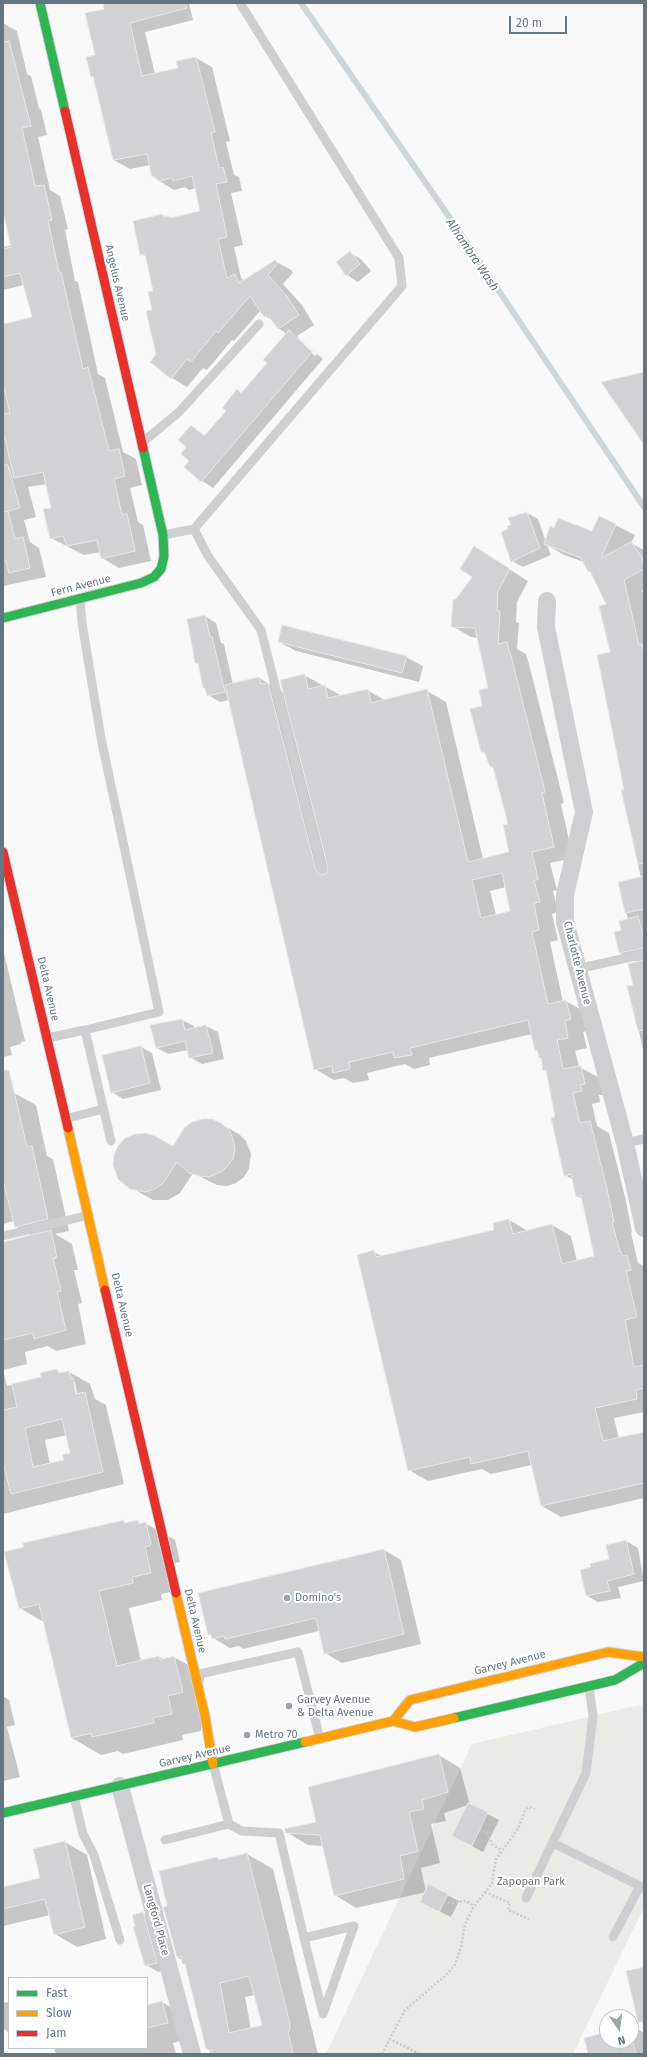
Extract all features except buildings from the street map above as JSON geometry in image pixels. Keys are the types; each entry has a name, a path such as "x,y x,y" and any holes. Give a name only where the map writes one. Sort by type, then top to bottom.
{"street":[{"name":"Angelus Avenue","path":"40,3 163,535 164,556 161,569"},
{"name":"Fern Avenue","path":"3,618 141,583 154,577 161,569"},
{"name":"Charlotte Avenue","path":"547,601 546,627 584,812 565,896 565,922 625,1143 644,1228"},
{"name":"Delta Avenue","path":"3,852 13,908 47,1038 89,1215 195,1675 213,1764"},
{"name":"Garvey Avenue","path":"393,1721 410,1700 608,1652 644,1657"},
{"name":"Garvey Avenue","path":"3,1813 393,1721 415,1727 615,1680 644,1663"},
{"name":"Langford Place","path":"120,1786 192,2054"}],"lane":[{"path":"163,535 194,529 402,286 399,258 240,3"},
{"path":"142,443 179,412 259,324"},
{"path":"194,529 208,556 261,630 322,869"},
{"path":"47,1038 159,1012 100,738 82,623 80,598"},
{"path":"577,969 644,954"},
{"path":"85,1030 111,1141"},
{"path":"66,1119 103,1109"},
{"path":"625,1143 644,1139"},
{"path":"3,1236 89,1215"},
{"path":"195,1675 298,1652 320,1739"},
{"path":"526,1898 586,1773 593,1716 589,1686"},
{"path":"213,1764 229,1824"},
{"path":"74,1796 83,1834 94,1855 120,1940"},
{"path":"165,1840 229,1824 242,1831 278,1833 304,1938 310,1961 323,2014 354,1926 304,1938"},
{"path":"553,1843 642,1887 614,1937"}],"path":[{"path":"382,2054 405,2010 445,1976 455,1964 461,1947 465,1924 474,1906 492,1883 496,1859 501,1850 518,1829 525,1811 529,1807 535,1809"},
{"path":"480,1829 487,1833 492,1844 501,1850"},
{"path":"485,1892 510,1902 508,1910 529,1919"},
{"path":"444,1901 451,1903 466,1901 474,1906"},
{"path":"389,2039 420,2054"}],"green space":[{"name":"Zapopan Park","path":"644,1704 644,1907 573,2054 326,2054 472,1744"}],"waterway":[{"name":"Alhambra Wash","path":"301,3 450,218 644,507"}],"traffic: fast":[{"path":"40,3 65,111"},
{"path":"3,618 141,583 154,577 161,569 164,556 163,535 143,448"},
{"path":"454,1718 615,1680 644,1663"},
{"path":"3,1813 305,1742"}],"traffic: slow":[{"path":"68,1128 105,1290"},
{"path":"176,1593 205,1716 213,1764"},
{"path":"393,1721 410,1700 608,1652 644,1657"},
{"path":"305,1742 393,1721 415,1727 454,1718"}],"traffic: jam":[{"path":"65,111 143,448"},
{"path":"3,852 68,1128"},
{"path":"105,1290 176,1593"}],"place":[{"name":"Domino's","path":"287,1598"},
{"name":"Garvey Avenue & Delta Avenue","path":"289,1706"},
{"name":"Metro 70","path":"247,1735"}]}
